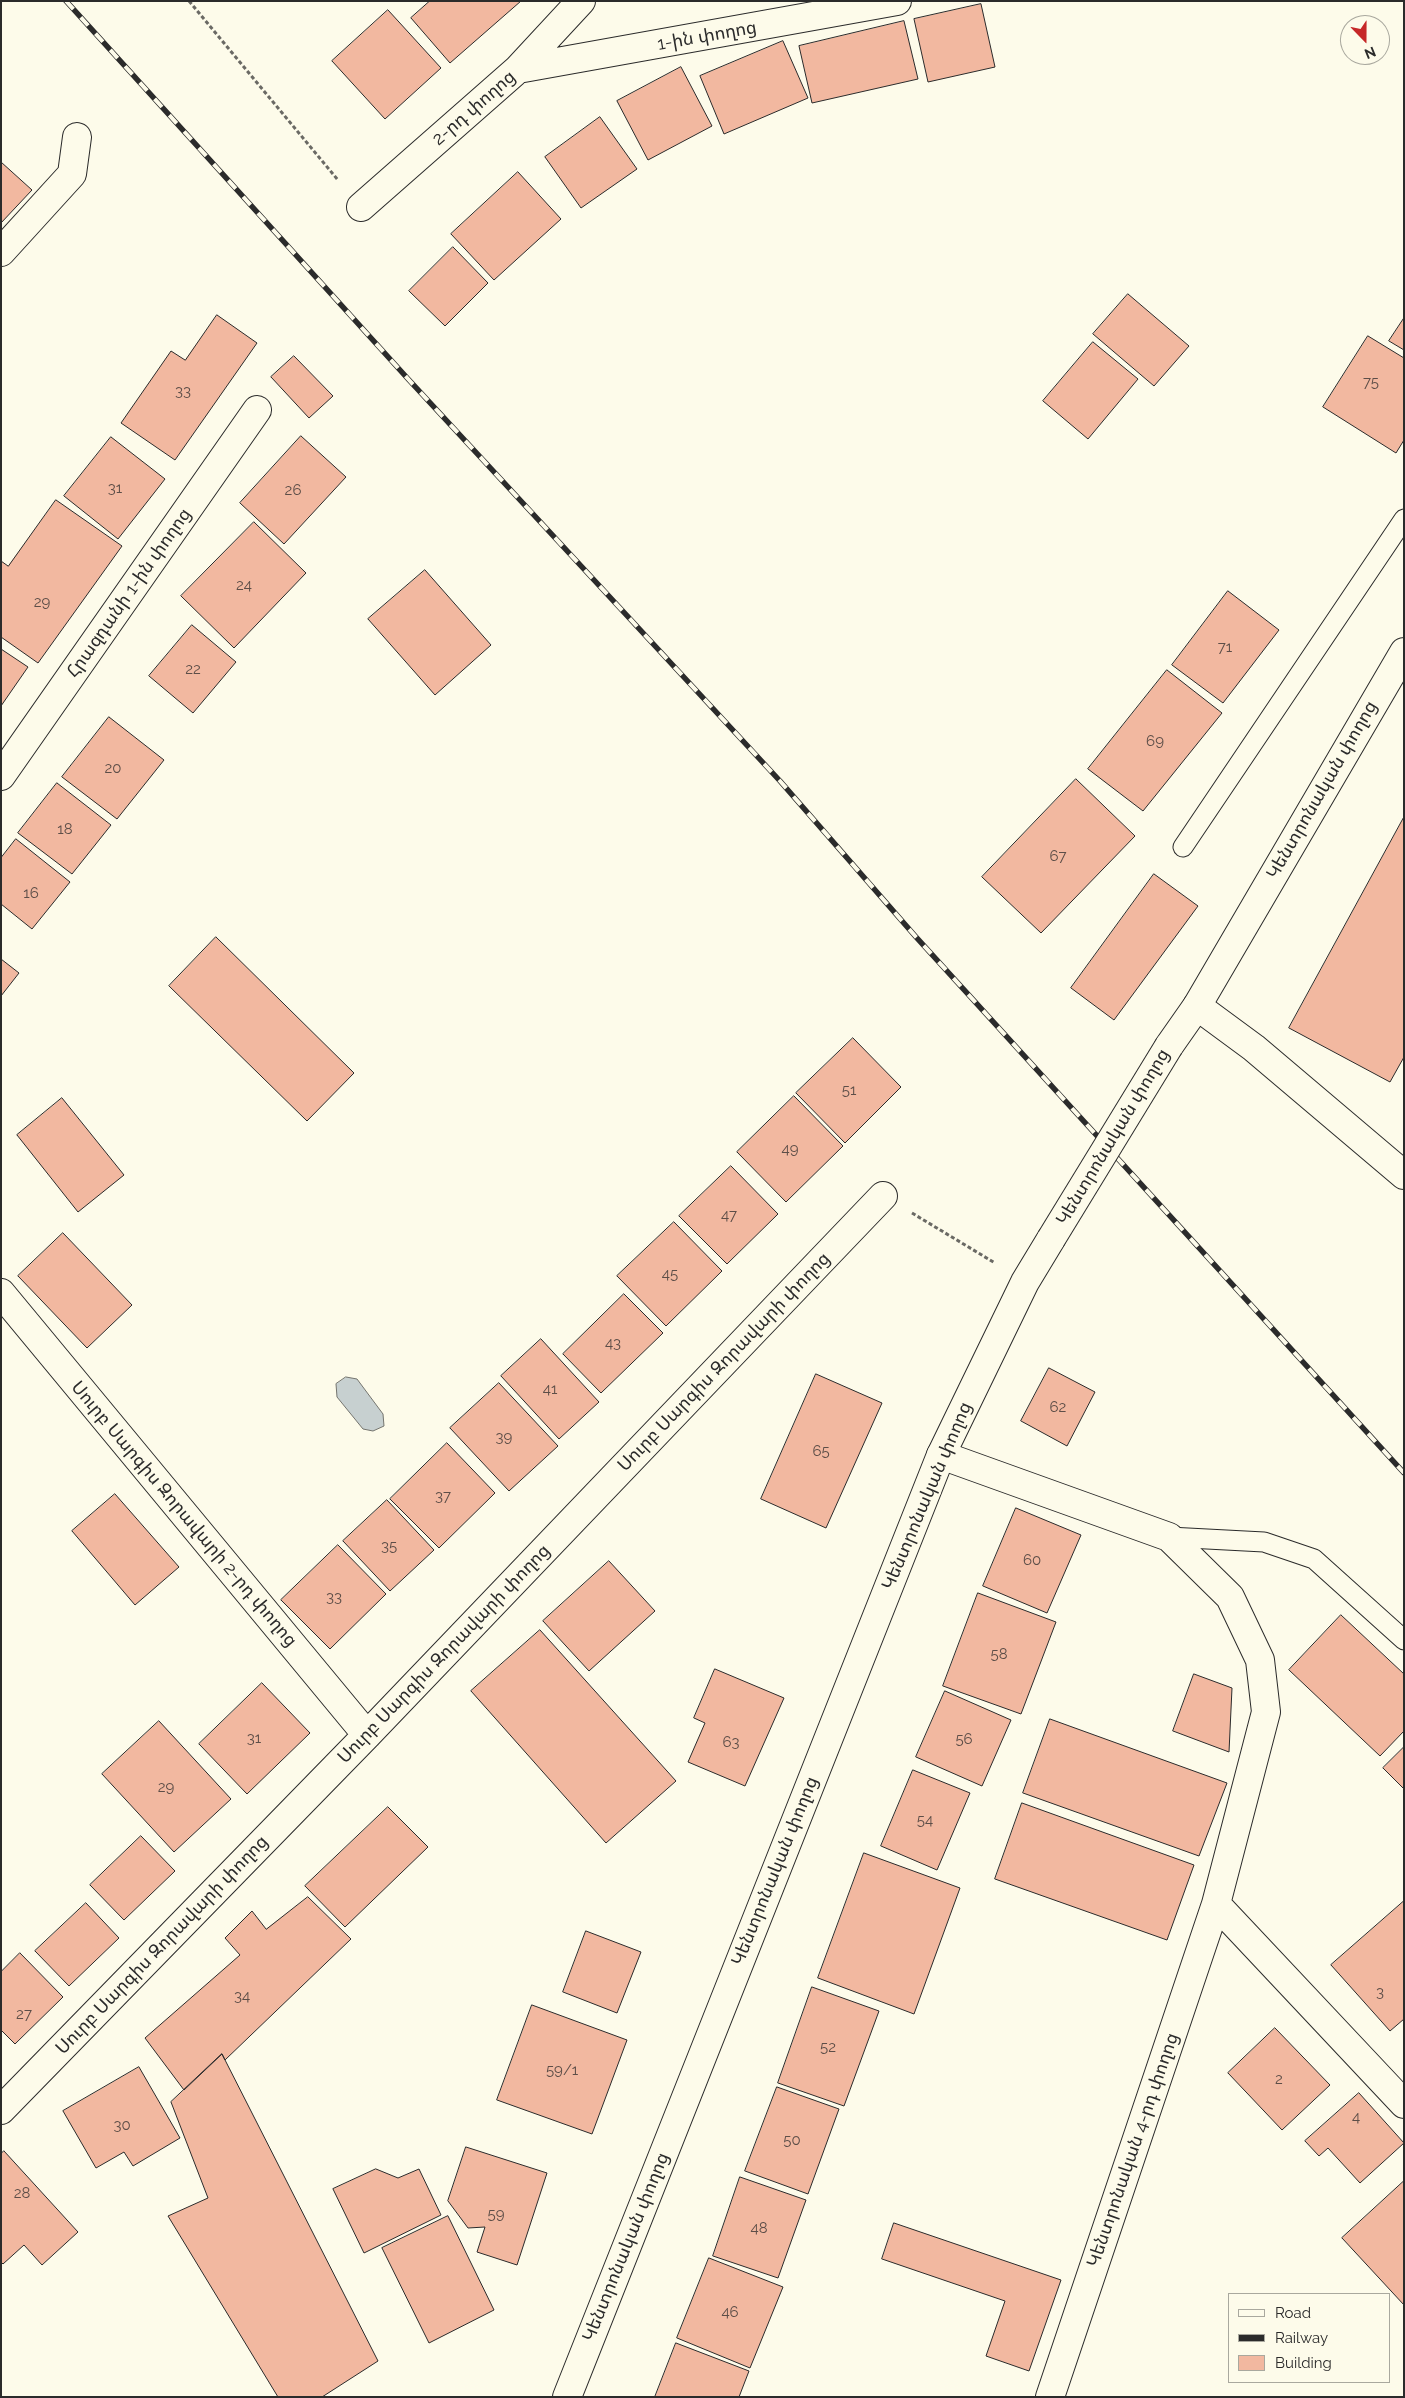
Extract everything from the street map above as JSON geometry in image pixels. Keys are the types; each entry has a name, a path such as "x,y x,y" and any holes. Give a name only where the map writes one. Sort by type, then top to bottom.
{"street":[{"name":"2-րդ փողոց","path":"361,207 518,69 581,1"},
{"name":"1-ին փողոց","path":"518,69 896,1"},
{"path":"1,252 72,174 77,137"},
{"name":"Հրազդանի 1-ին փողոց","path":"1,776 257,410"},
{"name":"Կենտրոնական փողոց","path":"567,2397 941,1455 1025,1282 1168,1046 1197,1006 1404,652"},
{"path":"1197,1006 1254,1048 1404,1175"},
{"name":"Սուրբ Սարգիս Զորավարի փողոց","path":"1,2110 367,1735 883,1196"},
{"name":"Սուրբ Սարգիս Զորավարի 2-րդ փողոց","path":"1,1293 367,1735"},
{"path":"941,1455 1170,1537"},
{"name":"Կենտրոնական 4-րդ փողոց","path":"1050,2397 1216,1904 1266,1712 1260,1660 1230,1597 1170,1537"},
{"path":"1216,1904 1404,2104"}],"lane":[{"path":"1183,847 1404,519"},
{"path":"1170,1537 1264,1542 1314,1559 1404,1640"}],"path":[{"path":"189,1 361,207"},
{"path":"883,1196 1025,1282"}],"shaded area":[{"path":"346,1377 357,1379 383,1414 384,1426 373,1431 363,1429 337,1397 336,1384"}],"building":[{"path":"430,1 521,1 450,63 411,18"},
{"path":"981,4 995,67 928,82 914,19"},
{"path":"388,10 441,68 385,119 332,61"},
{"path":"904,21 918,79 812,103 799,46"},
{"path":"783,41 808,98 724,134 700,76"},
{"path":"681,67 712,126 648,160 617,101"},
{"path":"600,117 637,169 581,208 545,157"},
{"path":"1,162 32,190 1,223"},
{"path":"518,172 561,219 494,280 451,234"},
{"path":"453,247 488,283 445,326 409,291"},
{"path":"1128,294 1189,346 1154,386 1093,334"},
{"path":"217,315 257,343 175,460 121,423 171,351 185,360"},
{"path":"1404,318 1404,350 1389,341"},
{"path":"1368,336 1404,358 1404,440 1396,453 1323,407"},
{"path":"1093,342 1138,379 1088,439 1043,401"},
{"path":"294,356 333,396 309,418 271,377"},
{"path":"301,436 346,477 284,544 240,503"},
{"path":"111,437 165,479 118,539 64,496"},
{"path":"56,500 122,546 38,663 1,637 1,561 8,566"},
{"path":"254,522 306,573 234,648 181,596"},
{"path":"425,570 491,645 435,695 368,619"},
{"path":"1228,591 1279,630 1223,703 1172,665"},
{"path":"192,625 236,662 193,713 149,676"},
{"path":"1,649 28,667 1,706"},
{"path":"1167,670 1222,713 1143,811 1088,769"},
{"path":"109,717 164,760 117,819 62,777"},
{"path":"1076,779 1135,836 1041,933 982,877"},
{"path":"57,783 111,825 72,874 18,833"},
{"path":"1404,817 1404,1057 1390,1082 1289,1028"},
{"path":"16,839 70,882 32,929 1,904 1,858"},
{"path":"1154,874 1198,906 1114,1020 1071,988"},
{"path":"216,937 354,1073 307,1121 169,986"},
{"path":"1,959 19,973 1,996"},
{"path":"853,1038 901,1087 845,1143 796,1093"},
{"path":"794,1096 843,1146 786,1202 737,1152"},
{"path":"62,1098 124,1175 78,1212 17,1135"},
{"path":"731,1166 778,1214 727,1264 679,1216"},
{"path":"674,1222 722,1271 666,1326 617,1276"},
{"path":"63,1233 132,1305 87,1348 18,1276"},
{"path":"624,1294 663,1333 601,1393 563,1354"},
{"path":"541,1339 599,1402 559,1439 501,1376"},
{"path":"1049,1368 1095,1392 1067,1446 1021,1421"},
{"path":"816,1374 882,1403 826,1528 761,1499"},
{"path":"499,1383 558,1446 509,1491 450,1428"},
{"path":"447,1443 495,1493 439,1548 390,1499"},
{"path":"115,1494 179,1567 135,1605 72,1531"},
{"path":"387,1500 434,1550 390,1591 343,1541"},
{"path":"1016,1508 1081,1535 1047,1613 983,1586"},
{"path":"338,1545 386,1594 330,1649 281,1600"},
{"path":"609,1561 655,1611 589,1671 543,1621"},
{"path":"978,1593 1056,1622 1021,1714 943,1686"},
{"path":"1341,1615 1404,1674 1404,1731 1380,1756 1289,1670"},
{"path":"540,1630 676,1781 606,1843 471,1691"},
{"path":"715,1669 784,1698 745,1786 688,1762 705,1723 694,1718"},
{"path":"1194,1674 1232,1688 1229,1752 1173,1731"},
{"path":"262,1683 310,1733 247,1794 199,1744"},
{"path":"945,1691 1011,1720 982,1786 916,1757"},
{"path":"1050,1719 1227,1783 1199,1856 1023,1793"},
{"path":"159,1721 231,1799 174,1852 102,1774"},
{"path":"1404,1747 1404,1789 1383,1768"},
{"path":"913,1770 970,1793 937,1870 881,1846"},
{"path":"1022,1803 1194,1865 1167,1940 995,1879"},
{"path":"388,1807 428,1847 345,1927 305,1886"},
{"path":"141,1836 175,1871 124,1920 90,1885"},
{"path":"864,1853 960,1888 914,2014 818,1978"},
{"path":"308,1897 351,1939 225,2060 222,2054 184,2090 145,2038 240,1955 225,1938 252,1911 266,1929"},
{"path":"1404,1901 1404,2019 1390,2031 1331,1965"},
{"path":"86,1903 119,1938 69,1986 35,1951"},
{"path":"586,1931 641,1952 617,2013 563,1992"},
{"path":"20,1953 63,1997 15,2044 1,2030 1,1972"},
{"path":"812,1987 879,2011 844,2106 778,2083"},
{"path":"532,2005 627,2040 592,2134 497,2100"},
{"path":"1275,2028 1330,2085 1282,2130 1228,2073"},
{"path":"222,2054 378,2361 322,2397 278,2397 168,2216 208,2198 171,2102"},
{"path":"139,2067 180,2138 133,2166 124,2152 96,2168 63,2111"},
{"path":"777,2087 839,2109 808,2194 745,2171"},
{"path":"1359,2093 1404,2143 1360,2183 1328,2148 1319,2156 1305,2141"},
{"path":"466,2147 547,2173 517,2265 477,2252 485,2227 468,2228 448,2201"},
{"path":"4,2151 78,2232 42,2265 24,2245 3,2264 1,2262 1,2154"},
{"path":"376,2169 398,2178 419,2169 441,2215 364,2253 333,2189"},
{"path":"740,2177 806,2200 778,2278 713,2256"},
{"path":"1404,2181 1404,2305 1342,2238"},
{"path":"448,2216 494,2310 429,2343 382,2248"},
{"path":"894,2223 1061,2280 1029,2371 986,2356 1005,2301 882,2259"},
{"path":"709,2258 783,2287 750,2368 677,2338"},
{"path":"676,2343 749,2371 739,2397 655,2397"}],"railway":[{"path":"66,1 409,380 780,781 916,937 1404,1473"}]}
